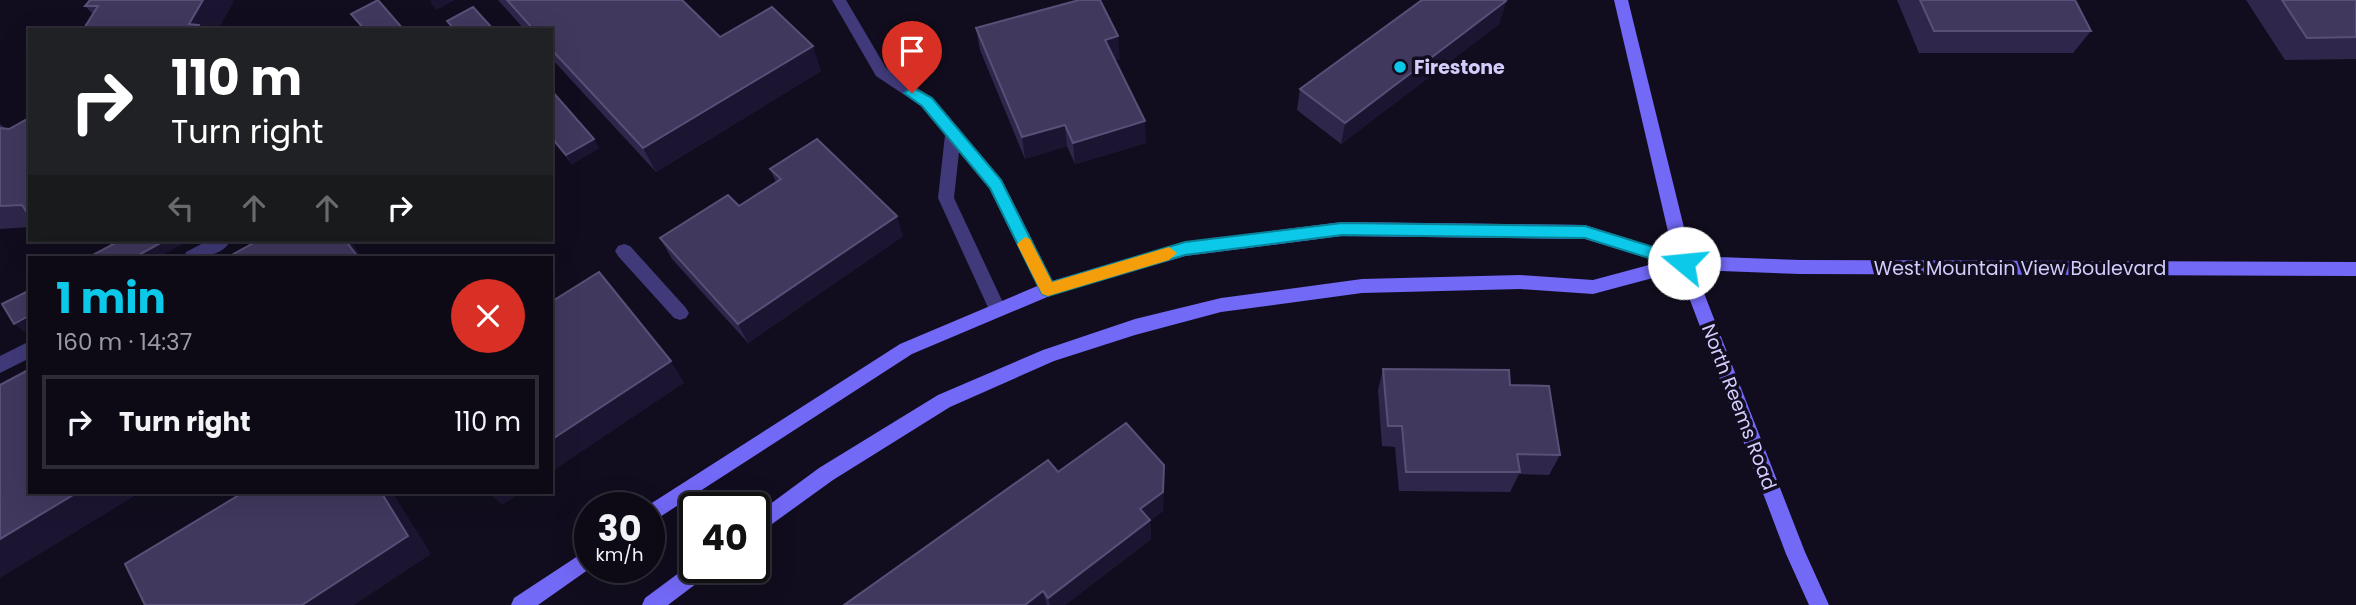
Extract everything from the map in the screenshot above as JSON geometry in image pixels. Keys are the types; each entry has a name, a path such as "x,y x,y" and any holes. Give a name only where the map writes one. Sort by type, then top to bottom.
{"street":[{"name":"North Reems Road","path":"1621,0 1684,263 1796,554 1819,605"},
{"name":"West Mountain View Boulevard","path":"665,504 906,349 1048,289 1185,249 1342,229 1585,232 1684,263 1800,267 2356,269"},
{"name":"West Mountain View Boulevard","path":"770,516 826,474 944,401 1049,355 1135,327 1221,305 1362,286 1520,282 1593,287 1684,263"},
{"path":"521,605 574,568"},
{"path":"652,605 681,583"}],"lane":[{"path":"839,0 881,72 927,102 995,184 1048,289"},
{"path":"953,136 946,198 997,309"},
{"path":"194,256 219,242"},
{"path":"624,251 680,313"},
{"path":"0,365 28,350"}],"building":[{"path":"90,0 203,0 189,24 199,25 198,28 84,28 98,6 85,6"},
{"path":"378,0 402,28 363,28 351,14"},
{"path":"507,0 682,0 720,37 772,7 813,46 643,148 553,51 553,28 532,28"},
{"path":"1079,0 1100,0 1118,36 1105,40 1145,121 1073,143 1065,125 1022,137 976,28"},
{"name":"Firestone","path":"1422,0 1506,1 1345,123 1300,89"},
{"path":"1920,0 2075,0 2091,31 1934,31"},
{"path":"2282,0 2356,0 2356,37 2307,38"},
{"path":"473,7 492,28 453,28 447,21"},
{"path":"553,92 594,139 566,155 553,139"},
{"path":"27,119 28,214 22,205 0,206 0,128 9,129"},
{"path":"817,139 897,216 738,324 660,238 728,195 739,206 781,179 770,169"},
{"path":"117,242 162,242 137,256 91,256"},
{"path":"255,242 347,242 357,256 230,256"},
{"path":"599,272 671,361 553,439 553,301"},
{"path":"28,291 28,316 14,324 2,304"},
{"path":"1383,369 1509,370 1510,385 1549,386 1560,455 1517,454 1520,472 1406,472 1402,426 1388,426"},
{"path":"28,370 28,494 75,494 0,539 0,385"},
{"path":"1126,423 1164,465 1163,492 1140,509 1150,520 1048,598 1043,591 1025,605 844,605 1048,460 1058,472"},
{"path":"241,494 382,494 408,536 302,605 145,605 125,564"}],"slow traffic":[{"path":"1025,244 1048,289 1169,253"}],"place":[{"name":"Firestone","path":"1400,67"}],"route":[{"path":"912,93 927,102 995,184 1048,289 1185,249 1342,229 1585,232 1684,263"}]}
